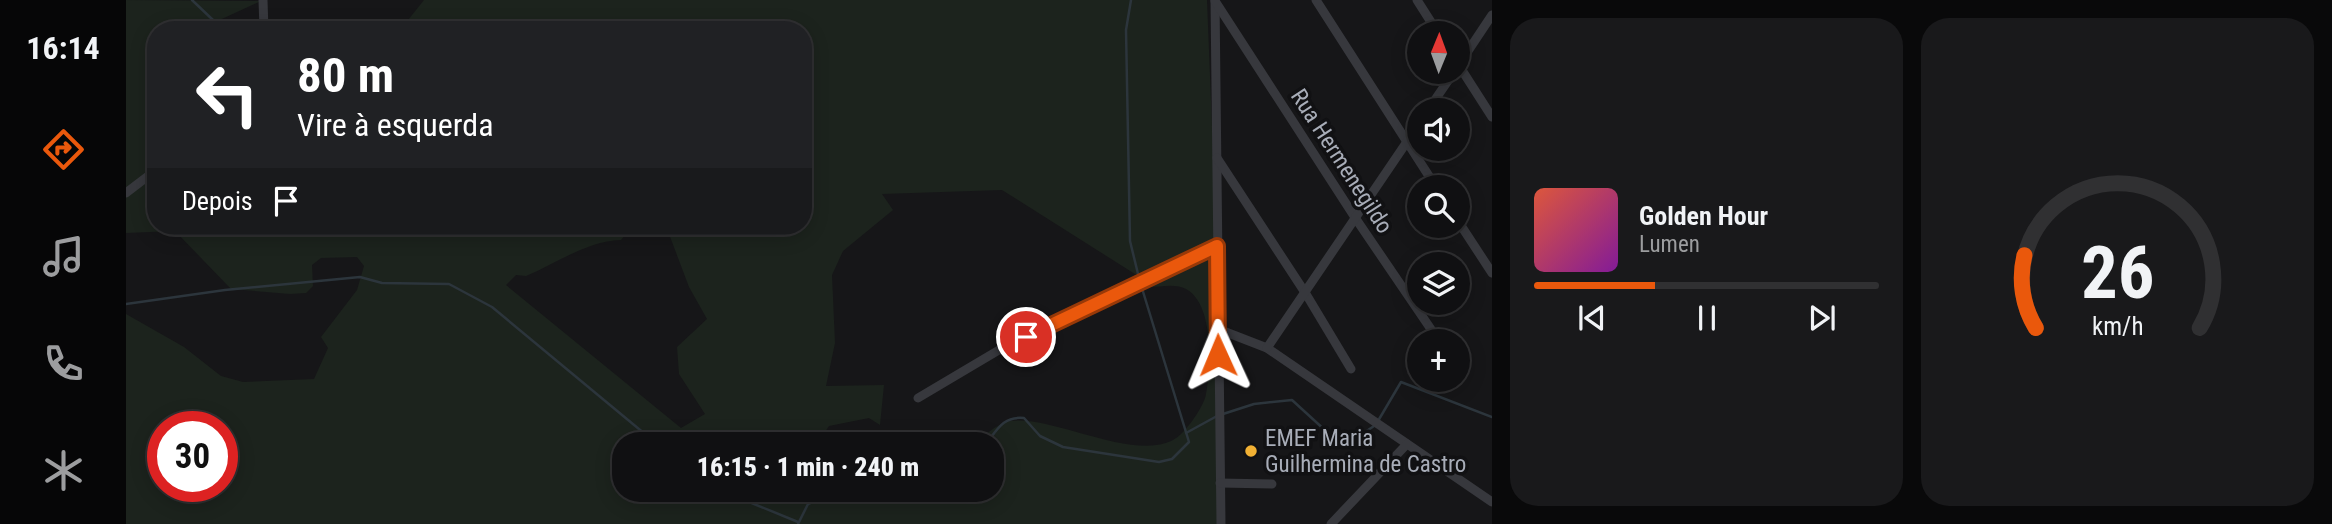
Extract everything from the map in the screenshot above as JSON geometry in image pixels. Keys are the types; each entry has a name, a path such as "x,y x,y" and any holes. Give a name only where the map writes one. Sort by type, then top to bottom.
{"street":[{"path":"263,0 264,21"},
{"path":"1215,0 1221,524"},
{"name":"Rua Hermenegildo","path":"1215,0 1356,219 1431,329"},
{"path":"1316,0 1428,175"},
{"path":"1417,0 1430,21"},
{"path":"1470,47 1492,15"},
{"path":"1470,83 1492,117"},
{"path":"1267,348 1406,143"},
{"path":"1217,158 1306,294 1350,369"},
{"path":"126,193 147,177"},
{"path":"1469,238 1492,273"},
{"path":"918,398 1004,347 1217,246"},
{"path":"1218,329 1267,348 1492,502"},
{"path":"1331,524 1408,444"},
{"path":"1220,483 1272,484"}],"shaded area":[{"path":"126,0 261,1 218,21 147,21 147,232 126,233"},
{"path":"424,0 1207,0 1214,177 1219,524 126,524 126,314 184,347 221,376 243,382 314,379 328,348 321,337 357,290 364,266 357,257 321,258 312,265 313,286 306,293 231,289 179,235 625,235 621,240 584,248 526,276 516,275 506,285 681,428 705,414 679,374 677,347 707,319 689,287 669,235 812,235 812,21 407,21","holes":["1002,190 1146,281 1149,287 1178,286 1186,289 1202,308 1208,337 1208,382 1203,403 1181,434 1165,443 1146,446 1029,421 1004,423 989,432 1004,432 1004,502 612,502 612,432 825,432 829,426 869,418 880,425 884,385 826,386 835,343 832,275 843,251 893,210 882,194"]}],"waterway":[{"path":"192,0 213,20 218,21"},
{"path":"1131,0 1126,30 1130,241 1139,278"},
{"path":"126,304 225,290 360,277 382,283 449,284 492,307 643,432"},
{"path":"995,432 1011,419 1024,418 1040,436 1063,447 1159,462 1172,459 1189,442 1141,285"},
{"path":"1378,421 1401,382 1492,417"},
{"path":"1223,414 1254,404 1292,400 1339,443 1349,443 1374,426"},
{"path":"1186,433 1217,416"},
{"path":"749,502 798,522"},
{"path":"798,524 808,504 813,502"}],"place":[{"name":"EMEF Maria Guilhermina de Castro","path":"1251,451"}],"route":[{"path":"1026,337 1217,246 1218,355"}]}
